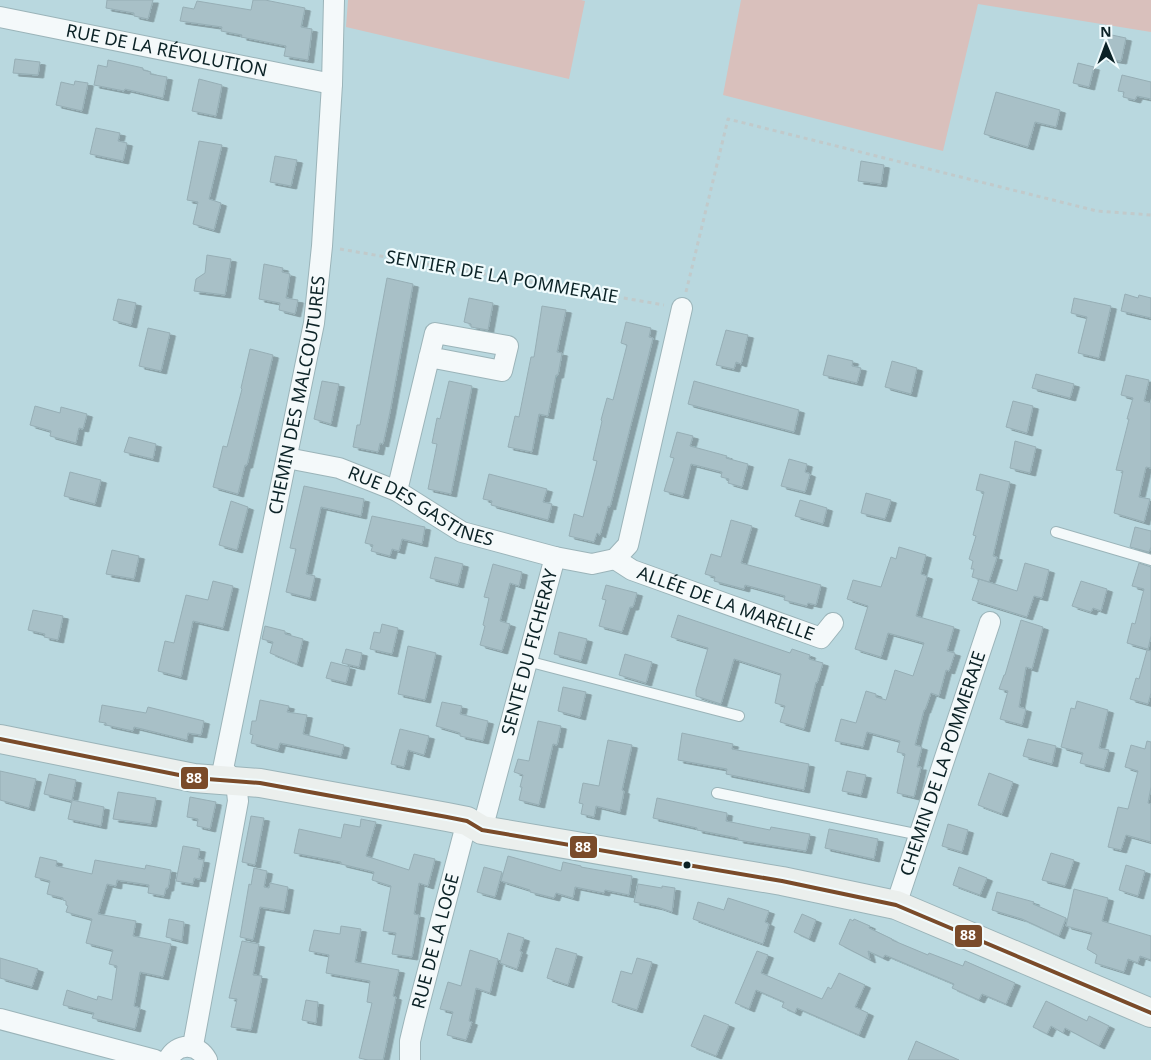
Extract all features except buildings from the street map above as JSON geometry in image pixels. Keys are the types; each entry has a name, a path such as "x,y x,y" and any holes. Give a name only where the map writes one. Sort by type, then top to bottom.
{"main road":[{"path":"0,739 194,778 260,783 474,826 782,881 896,905 1151,1013"}],"street":[{"name":"CHEMIN DES MALCOUTURES","path":"236,782 224,769 314,322 322,246 332,84 334,0"},
{"name":"RUE DE LA RÉVOLUTION","path":"0,17 332,84"},
{"path":"615,559 628,545 682,308"},
{"path":"397,491 429,357"},
{"name":"RUE DES GASTINES","path":"287,458 339,468 397,491 462,532 555,557"},
{"name":"SENTE DU FICHERAY","path":"474,826 527,661 555,557 592,564 615,559"},
{"name":"ALLÉE DE LA MARELLE","path":"615,559 632,570 821,638 833,623"},
{"name":"CHEMIN DE LA POMMERAIE","path":"896,905 990,622"},
{"path":"192,1047 238,801 236,782"},
{"name":"RUE DE LA LOGE","path":"410,1060 410,1041 415,1020 474,826"},
{"path":"0,1019 155,1060"},
{"path":"168,1060 173,1052 178,1049 192,1047 203,1053 207,1060"}],"lane":[{"path":"1056,532 1151,560"},
{"path":"527,661 739,716"},
{"path":"717,793 920,835"}],"path":[{"path":"682,308 728,119 1097,211 1151,215"},
{"name":"SENTIER DE LA POMMERAIE","path":"322,246 682,308"}],"shaded area":[{"path":"348,0 585,1 569,79 346,27"},
{"path":"741,0 1151,0 1151,32 978,4 943,151 723,95"}],"transit line":[{"name":"88","path":"0,739 194,778 260,783 447,817 467,821 482,830 782,881 896,905 1151,1013"}]}
